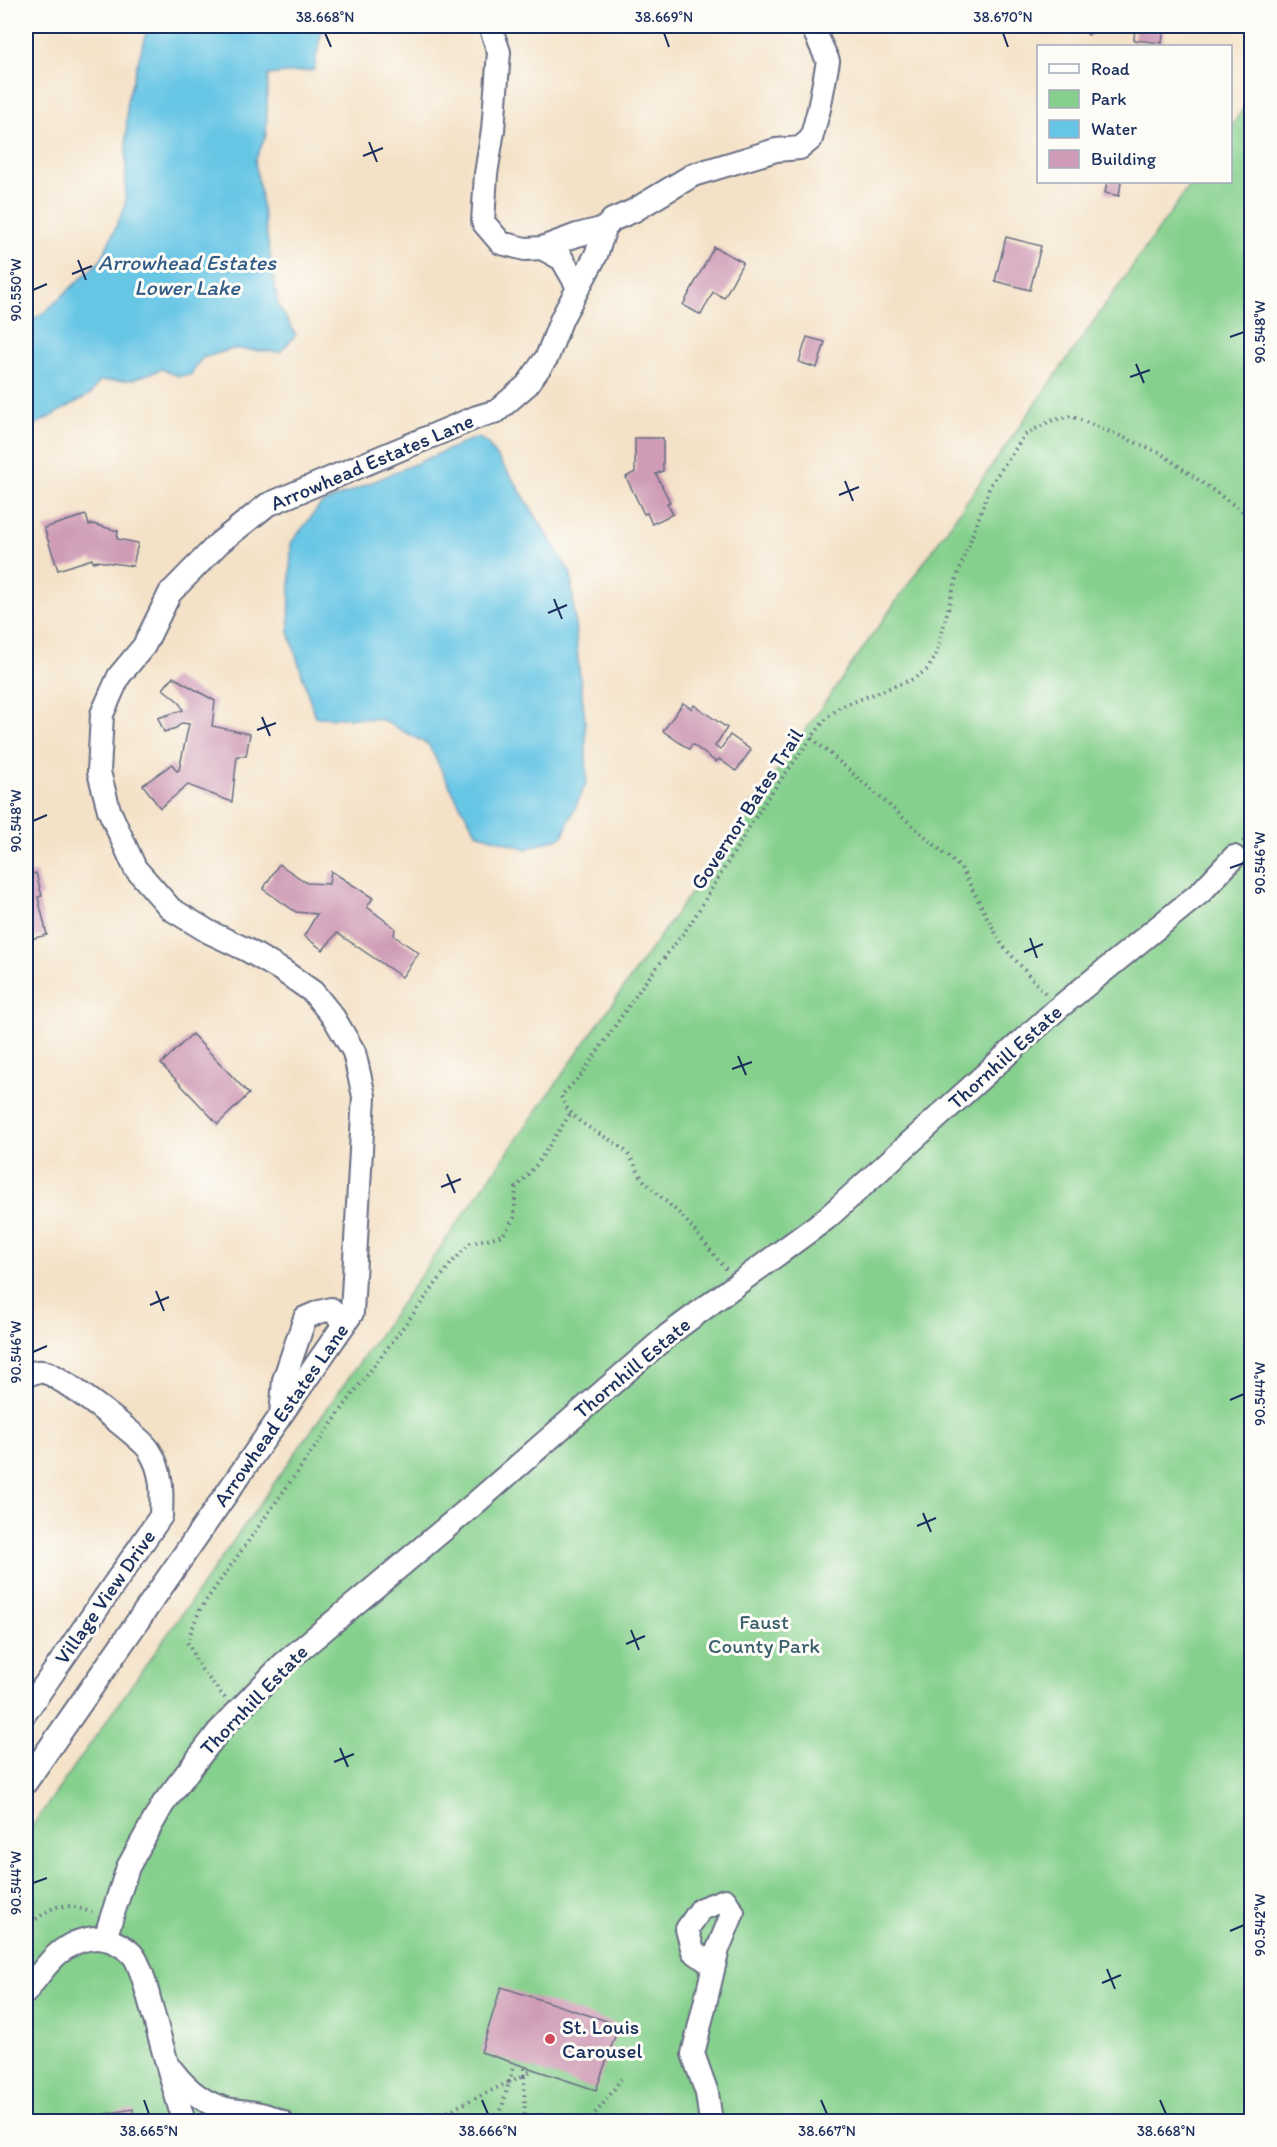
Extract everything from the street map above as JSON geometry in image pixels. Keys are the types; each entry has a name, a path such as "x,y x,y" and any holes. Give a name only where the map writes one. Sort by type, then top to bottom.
{"street":[{"path":"490,26 499,52 483,222 501,243 525,249 542,248 577,235 605,228 612,220 633,211 693,175 776,150 800,148 811,139 828,61 812,26"},
{"name":"Arrowhead Estates Lane","path":"26,1782 352,1313 364,1096 354,1052 334,1017 313,992 265,960 209,932 171,909 135,868 109,810 99,772 102,714 119,676 144,646 170,593 219,543 267,505 477,417 497,411 527,385 547,357 562,318 596,255 605,228"},
{"path":"542,248 562,259 578,287"},
{"name":"Thornhill Estate","path":"105,1938 128,1867 163,1804 219,1731 282,1665 472,1506 668,1335 827,1218 1059,1008 1201,892 1234,858"},
{"path":"281,1416 284,1380 305,1318 331,1309 339,1317 343,1326"},
{"name":"Village View Drive","path":"26,1376 35,1371 50,1373 102,1409 148,1448 159,1470 162,1493 161,1516 26,1712"},
{"path":"26,1992 50,1960 65,1948 82,1939 105,1938 120,1945 134,1956 184,2121"},
{"path":"711,2121 707,2093 693,2054 714,1966"},
{"path":"167,2065 182,2084 200,2098 229,2110 266,2114 282,2121"}],"path":[{"name":"Governor Bates Trail","path":"570,1114 561,1096 582,1074 644,985 689,926 766,800 824,721 840,707 913,678 928,669 935,657 956,580 991,484 1025,435 1050,421 1071,416 1159,452 1251,518"},
{"path":"812,738 961,868 1002,945 1059,1008"},
{"path":"237,1713 201,1669 188,1642 200,1609 355,1391 453,1261 471,1243 503,1235 514,1218 516,1188 537,1164 570,1114 584,1125 607,1137 627,1153 647,1185 662,1196 682,1217 738,1283"},
{"path":"26,1926 57,1905 80,1908 97,1916"},
{"path":"498,2121 514,2065"},
{"path":"524,2068 525,2121"},
{"path":"426,2121 532,2070"},
{"path":"587,2121 605,2102 621,2079"}],"green space":[{"name":"Faust County Park","path":"1251,97 1251,2121 26,2122 26,1835 1191,183 1232,183 1232,126"}],"water":[{"name":"Arrowhead Estates Lower Lake","path":"148,26 325,26 320,37 314,70 268,75 266,135 255,161 278,305 296,335 280,352 233,349 202,358 190,375 178,376 162,369 131,380 99,381 91,394 26,430 26,325 47,310 101,260 125,207 127,101"},
{"path":"477,437 487,443 516,484 571,574 585,720 587,781 562,837 526,849 477,833 428,744 380,719 315,717 289,632 291,543 321,504"}],"building":[{"path":"1082,26 1102,26 1088,35"},
{"path":"1135,26 1164,26 1162,43 1134,40"},
{"path":"1107,183 1121,183 1119,196 1105,193"},
{"path":"1006,237 1041,246 1030,290 995,281"},
{"path":"714,247 743,262 724,298 713,292 701,315 683,305"},
{"path":"807,337 825,342 817,368 799,362"},
{"path":"635,438 663,438 663,471 656,474 670,502 667,503 673,514 652,524 647,513 644,514 626,477 635,472"},
{"path":"86,515 89,525 118,531 117,539 138,543 133,566 93,562 92,559 58,570 44,528"},
{"path":"173,677 215,701 212,726 250,734 246,756 237,756 232,802 188,785 160,808 143,785 172,764 177,771 179,770 189,724 182,723 164,732 158,718 183,710 179,702 163,689"},
{"path":"683,703 692,709 694,705 727,728 715,746 720,750 730,735 751,750 736,771 719,759 716,762 692,744 689,749 663,731"},
{"path":"26,852 31,874 36,873 42,896 38,897 47,935 26,940"},
{"path":"279,864 307,883 329,884 331,871 373,898 367,907 395,928 394,936 419,953 402,977 337,933 323,950 304,936 317,914 296,912 263,889"},
{"path":"26,942 30,959 26,960"},
{"path":"192,1034 249,1094 218,1124 161,1064"},
{"name":"St. Louis Carousel","path":"501,1987 619,2025 596,2090 481,2052"},
{"path":"133,2109 135,2122 106,2122 104,2114"}],"place":[{"name":"St. Louis Carousel","path":"550,2039"}]}
